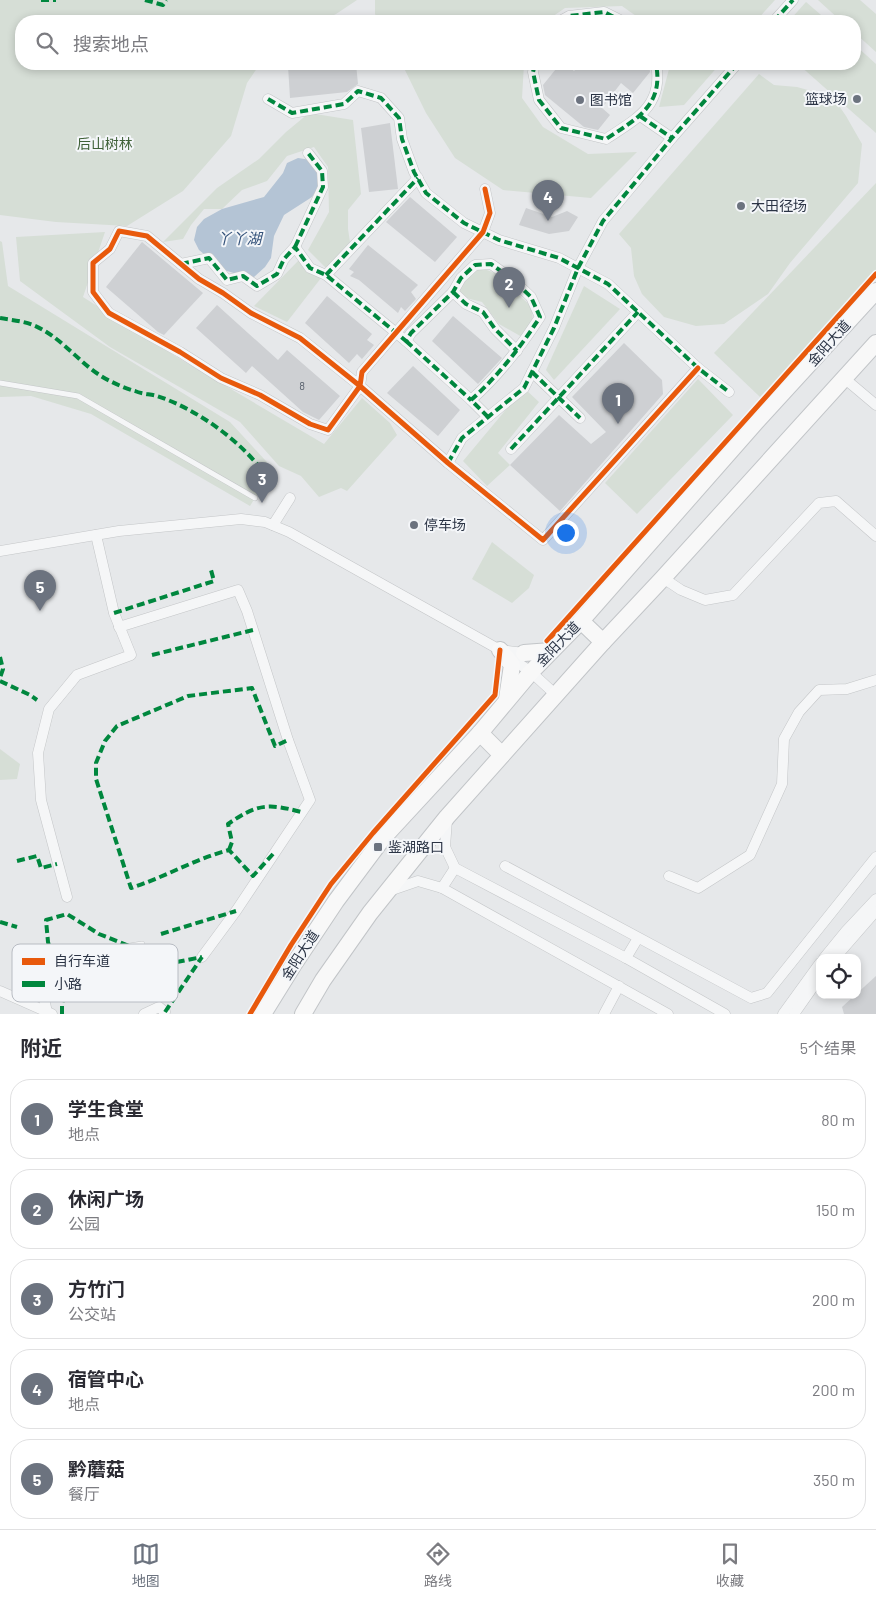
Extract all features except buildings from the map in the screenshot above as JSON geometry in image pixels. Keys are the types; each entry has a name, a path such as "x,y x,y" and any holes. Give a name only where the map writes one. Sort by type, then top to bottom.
{"main road":[{"name":"金阳大道","path":"263,1014 336,900 383,838 480,733 531,672 581,621 756,422 876,291"},
{"path":"303,1014 323,980 386,892 447,817 603,642 876,342"},
{"path":"581,621 603,642"},
{"path":"500,650 512,665 507,699"},
{"path":"524,653 551,651"},
{"path":"480,733 502,756"}],"street":[{"path":"779,15 793,0"},
{"path":"578,15 604,12 610,15"},
{"path":"534,70 539,100 561,128 606,139 646,110 656,94 659,78 657,70"},
{"path":"448,463 462,438 524,388 554,328 578,268 603,221 732,70"},
{"path":"268,99 292,113 344,104 358,91 381,98 399,118 402,139 426,193 464,222 483,232 500,240 559,258 608,284 698,368 729,392"},
{"path":"640,116 672,138"},
{"path":"181,264 209,258 227,280 243,276 257,286 277,274 284,259 295,247 323,187 322,171 308,153"},
{"path":"326,276 418,178"},
{"path":"485,190 490,213 483,232 362,372 360,386 328,430 310,424 260,395 221,378 180,352 110,313 93,292 93,263 110,249 118,231 147,236 199,279 223,293 251,314 300,338 360,386 448,463 543,540 698,368"},
{"path":"295,247 310,268 326,276 396,333 488,417"},
{"path":"406,342 411,332 453,292 461,278 475,265 491,264 512,279 531,297 540,317 517,351 491,382 471,400"},
{"path":"453,292 466,304 483,312 495,329 517,351"},
{"path":"511,449 638,312"},
{"path":"532,372 580,418"},
{"path":"844,378 876,405"},
{"path":"273,525 290,498"},
{"path":"663,578 681,590 705,600 733,595 819,503 836,501 876,536"},
{"path":"0,551 96,535 241,519 265,522 289,532 500,650 531,672 556,695"},
{"path":"67,897 41,800 38,753 49,709 77,675 131,655 119,628 96,535"},
{"path":"119,628 238,590 248,611 288,740 310,800 236,911 202,957"},
{"path":"500,650 524,653"},
{"path":"669,876 698,888 750,855 782,784 784,739 799,712 819,690 848,689 876,680"},
{"path":"447,817 445,847 456,868 626,958 725,1014"},
{"path":"505,866 751,998 767,993 876,857"},
{"path":"442,888 456,868"},
{"path":"386,892 418,881 442,888 668,1014"},
{"path":"828,954 876,899"},
{"path":"838,954 876,911"},
{"path":"626,958 638,938"},
{"path":"783,1014 816,969"},
{"path":"794,1014 816,983"},
{"path":"604,1014 619,986"},
{"path":"0,991 12,996"},
{"path":"24,1002 49,1013"},
{"path":"144,1014 159,1007 165,1012 164,1014"}],"lane":[{"path":"0,382 78,396 255,498"}],"green space":[{"name":"后山树林","path":"0,0 357,0 334,15 15,15 15,70 256,70 247,83 231,136 183,191 127,226 56,222 0,215"},
{"path":"375,0 775,0 761,15 635,15 622,6 565,8 555,15 375,14"},
{"path":"818,0 860,0 876,14 876,52 861,38 861,15 834,15"},
{"path":"806,2 821,15 794,15"},
{"name":"篮球场","path":"861,50 876,64 876,133 805,70 861,70"},
{"path":"405,70 524,70 522,98 543,127 588,154 637,152 591,198 503,190 455,158 426,113"},
{"path":"669,70 715,70 684,105 659,107"},
{"name":"大田径场","path":"759,74 774,85 797,87 833,97 862,144 858,183 790,263 768,294 724,324 696,326 664,317 642,294 634,276 631,248 619,234"},
{"path":"309,113 353,120 361,194 348,210 350,242 326,268 308,250 329,212 328,167 314,147 287,156 267,181 242,190 222,209 204,209 183,239 163,242 217,188 259,159 286,132"},
{"path":"876,183 876,275 760,397 714,353"},
{"path":"105,232 83,297 180,359 324,444 362,398 390,423 397,435 347,491 341,488 319,497 301,476 279,466 240,422 110,347 20,281 16,237"},
{"path":"0,241 2,242 8,286 230,422 277,473 250,506 91,414 31,396 0,397"},
{"path":"300,259 321,278 287,322 254,306"},
{"path":"480,268 500,276 529,304 533,324 522,337 499,324 482,302 458,296 461,284 467,273"},
{"path":"584,286 620,309 554,380 546,370"},
{"path":"698,379 733,415 637,514 605,483"},
{"path":"524,388 539,402 498,453 510,465 487,486 463,461"},
{"path":"492,542 534,575 529,588 512,603 472,579"},
{"path":"0,749 20,764 17,779 0,780"}],"water":[{"name":"丫丫湖","path":"298,158 311,160 318,170 319,187 312,197 284,215 274,236 271,258 265,267 254,277 243,276 224,270 199,250 194,240 197,227 204,219 222,209 264,197 283,173 287,163"}],"marked path":[{"path":"41,0 56,0"},
{"path":"145,0 163,5 166,0"},
{"path":"779,15 793,0"},
{"path":"578,15 604,12 610,15"},
{"path":"534,70 539,100 561,128 606,139 637,118 652,101 656,91 656,70"},
{"path":"448,463 462,438 524,388 554,328 578,268 603,221 732,70"},
{"path":"268,99 292,113 344,104 358,91 381,98 399,118 402,139 414,172 426,193 464,223 499,240 559,258 608,284 698,368 729,392"},
{"path":"640,116 672,138"},
{"path":"295,247 323,187 322,171 308,153"},
{"path":"326,275 418,178"},
{"path":"181,264 209,258 227,280 243,276 257,286 277,274 284,259 295,247 310,268 326,275 406,341 411,333 453,292 461,278 475,265 491,264 512,279 531,297 540,317 508,361 471,400 488,417"},
{"path":"453,292 466,304 483,312 495,329 517,351"},
{"path":"511,449 638,312"},
{"path":"0,318 25,322 44,330 90,368 110,381 140,393 157,396 188,409 232,439 266,476"},
{"path":"406,341 471,400"},
{"path":"532,372 580,418"},
{"path":"114,613 214,581 211,570"},
{"path":"152,655 253,630"},
{"path":"0,657 3,669 0,678"},
{"path":"0,681 37,700"},
{"path":"273,854 253,876 229,850 204,858 131,888 96,779 96,763 105,741 117,726 188,696 252,688 275,746 288,740"},
{"path":"229,850 232,842 228,824 247,812 263,807 280,807 301,812"},
{"path":"17,861 37,856 41,868 57,864"},
{"path":"161,934 236,911"},
{"path":"49,944 46,920 67,914 99,934 124,944"},
{"path":"0,922 17,927"},
{"path":"178,962 202,957"},
{"path":"178,993 202,957"},
{"path":"62,1014 63,1002"},
{"path":"165,1012 172,1002"}],"cycle path":[{"path":"485,189 490,213 483,232 362,372 360,386 328,430 310,424 260,395 221,378 180,352 109,313 93,292 93,263 110,249 119,231 147,236 199,279 251,313 300,338 360,386 448,463 543,540 698,368"},
{"path":"547,641 876,274"},
{"path":"250,1014 291,945 331,884 373,833 495,695 500,650"}],"place":[{"name":"篮球场","path":"857,99"},
{"name":"图书馆","path":"580,100"},
{"name":"大田径场","path":"741,206"},
{"name":"宿管中心","path":"548,221"},
{"name":"休闲广场","path":"509,308"},
{"name":"学生食堂","path":"618,424"},
{"name":"方竹门","path":"262,503"},
{"name":"停车场","path":"414,525"},
{"name":"黔蘑菇","path":"40,611"},
{"name":"鉴湖路口","path":"378,847"}]}
